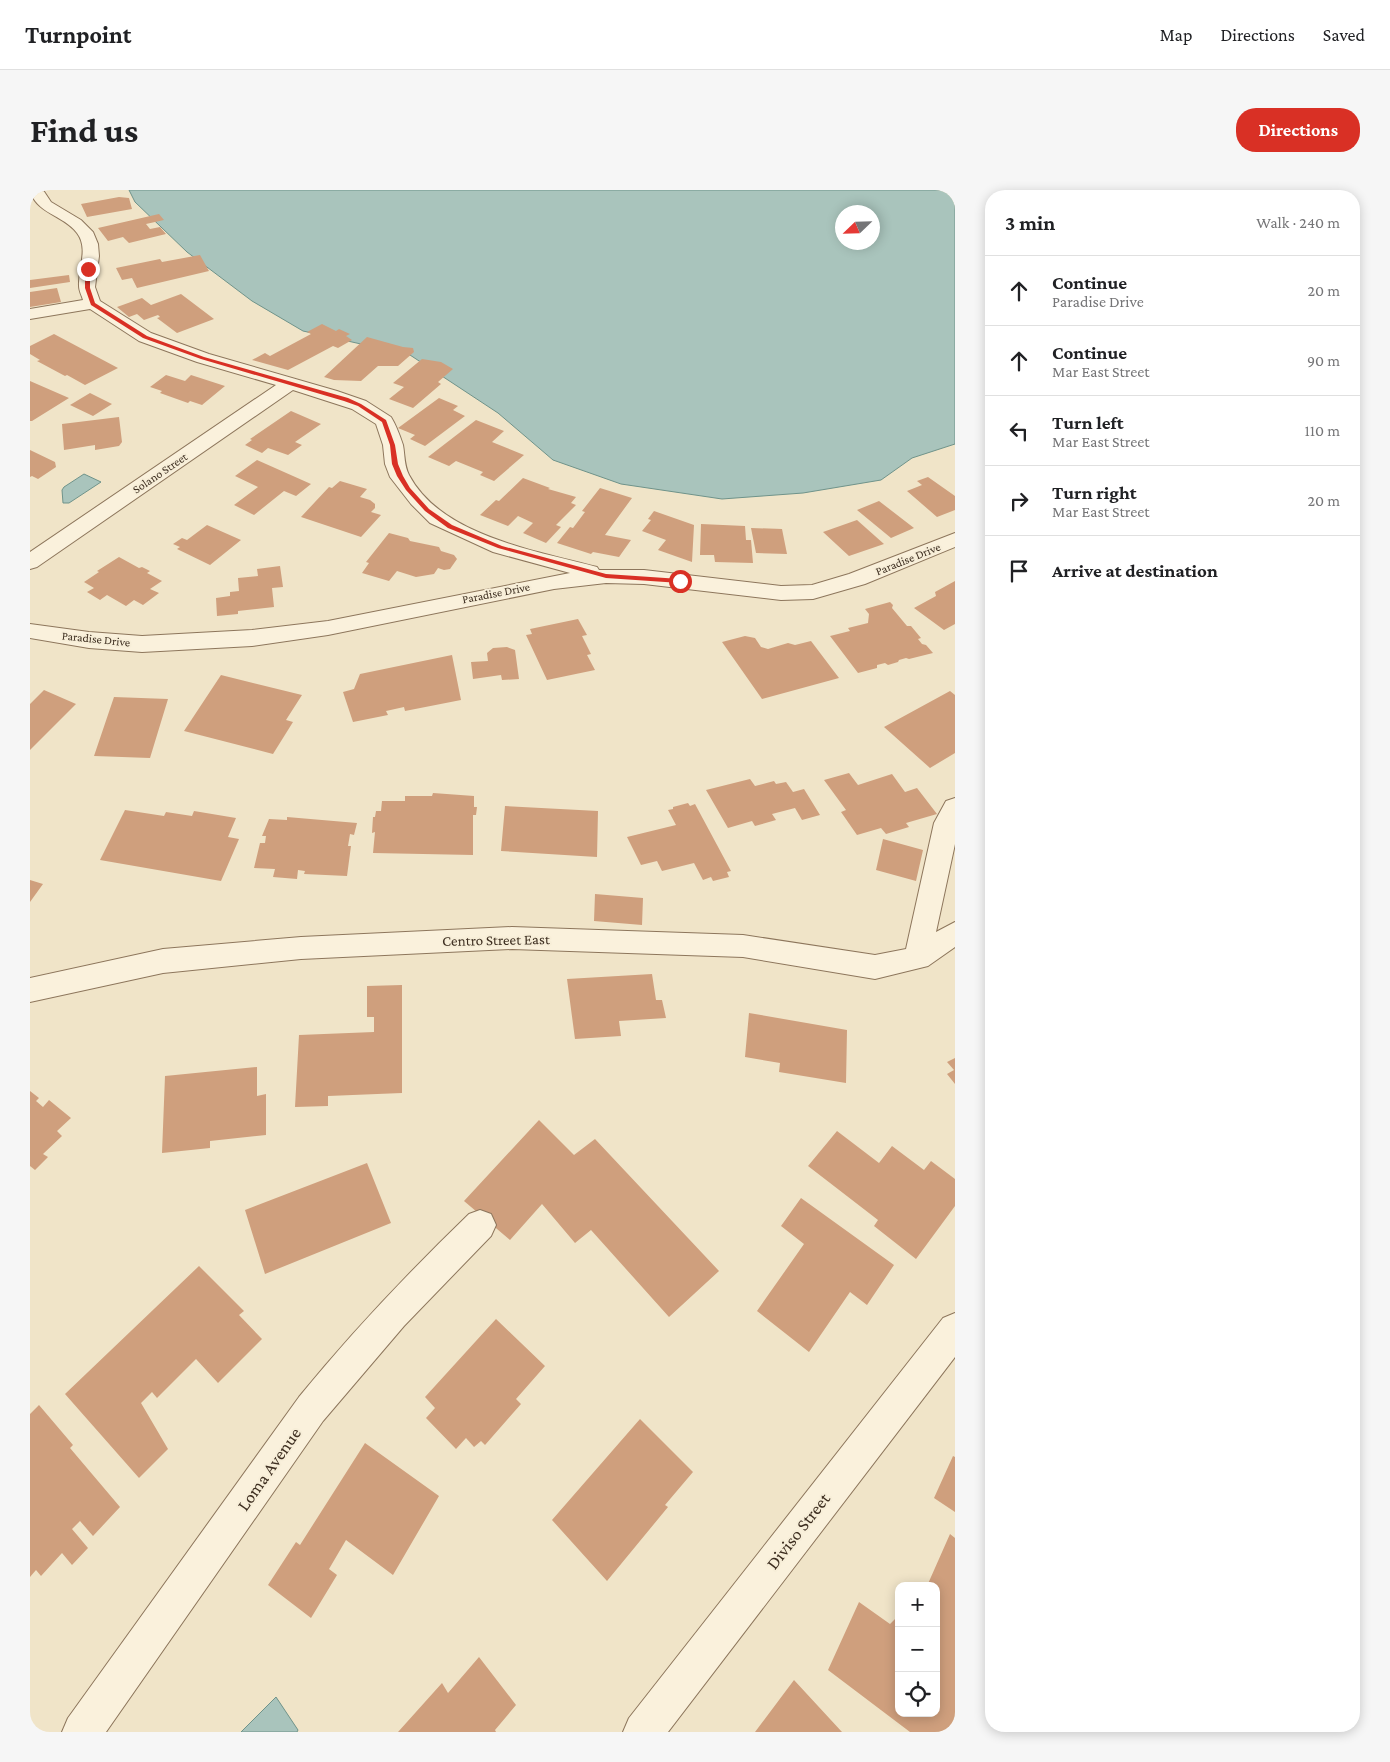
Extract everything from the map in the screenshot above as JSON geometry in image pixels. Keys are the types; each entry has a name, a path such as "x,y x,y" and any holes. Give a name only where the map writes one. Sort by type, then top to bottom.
{"street":[{"path":"36,190 46,206 76,223 84,232 90,244 91,256 87,288 93,304 145,337 202,358 360,405 384,421 400,476 418,500 438,519 465,534 500,547 606,576"},
{"path":"30,314 93,304"},
{"name":"Solano Street","path":"30,562 290,383"},
{"name":"Paradise Drive","path":"30,630 89,640 134,644 169,644 252,638 335,626 546,583 606,576 644,577 764,591 813,592 857,579 955,539"},
{"path":"918,958 923,927 947,823 955,808"},
{"name":"Centro Street East","path":"30,990 163,961 301,948 512,938 743,946 875,967 918,958 955,932"},
{"name":"Loma Avenue","path":"82,1732 332,1382 392,1314 480,1225"},
{"name":"Diviso Street","path":"642,1732 955,1330"}],"water":[{"path":"129,190 955,190 955,444 912,458 881,480 803,493 722,499 621,484 553,460 498,413 410,355 303,331 252,301 187,252 135,202"},
{"path":"84,474 101,482 69,503 63,503 62,490 64,487"},
{"path":"276,1697 298,1730 297,1732 241,1732"}],"building":[{"path":"119,197 129,198 132,209 87,217 81,204"},
{"path":"159,214 164,220 146,224 150,229 160,227 166,234 129,243 123,237 108,241 98,228"},
{"path":"200,255 209,271 137,288 132,278 122,280 116,268 160,259 162,262"},
{"path":"69,275 70,282 30,288 30,280"},
{"path":"57,288 61,302 30,307 30,292"},
{"path":"181,294 214,319 177,333 157,318 160,317 158,315 144,320 137,314 129,317 117,307 142,298 151,305"},
{"path":"322,324 336,331 339,329 350,334 346,336 352,340 338,348 333,346 288,370 252,360 265,353 270,356 311,334 307,332"},
{"path":"54,334 118,368 85,385 67,375 65,376 37,361 40,360 30,354 30,346"},
{"path":"367,337 413,348 414,352 398,366 378,366 361,381 334,380 324,377"},
{"path":"422,359 441,362 453,369 438,382 441,384 413,408 389,399 404,387 393,383"},
{"path":"166,375 185,381 191,375 225,386 202,405 190,401 188,403 160,393 162,391 150,387"},
{"path":"30,381 69,398 30,421"},
{"path":"90,393 112,404 93,416 70,405"},
{"path":"439,398 458,406 453,410 465,416 425,446 410,439 415,435 398,428"},
{"path":"291,411 321,424 295,442 302,445 288,455 268,448 262,453 245,445 252,440 250,439"},
{"path":"119,417 122,442 119,446 95,450 95,445 64,450 62,424"},
{"path":"476,420 504,431 492,442 524,455 494,481 480,475 483,472 456,461 449,466 428,457"},
{"path":"30,450 55,462 56,467 38,479 30,477"},
{"path":"257,460 311,484 296,496 284,491 254,515 234,505 258,487 235,476"},
{"path":"928,477 955,496 955,510 937,517 907,491 922,485 917,481"},
{"path":"523,478 550,488 548,489 576,497 571,503 576,505 556,525 561,527 546,543 523,533 533,523 518,516 508,526 480,515 496,500 499,501"},
{"path":"340,481 367,489 360,497 370,500 375,504 375,508 371,512 381,515 361,537 301,517 329,487 332,488"},
{"path":"600,488 632,498 605,535 631,540 619,557 593,552 591,554 557,543 570,527 573,528 585,512 582,511"},
{"path":"879,501 914,528 891,538 857,510"},
{"path":"654,511 694,525 692,562 658,550 666,540 642,531 651,520 648,519"},
{"path":"857,520 884,544 849,556 823,532"},
{"path":"701,524 745,526 746,540 751,540 753,563 715,562 714,555 700,555"},
{"path":"207,525 241,540 210,565 177,549 180,547 173,544 182,538 187,540"},
{"path":"751,528 782,529 787,554 756,553"},
{"path":"389,533 408,538 410,541 439,547 441,551 454,555 457,559 450,569 438,568 434,574 416,577 397,571 389,581 362,573 369,563 366,562"},
{"path":"119,557 139,568 142,567 150,571 147,573 162,581 150,589 159,593 143,605 134,600 126,606 107,595 100,600 87,592 94,588 84,582"},
{"path":"280,566 283,587 272,588 274,607 238,611 238,614 217,616 216,598 230,596 230,592 239,591 238,578 258,576 257,569"},
{"path":"955,581 955,624 944,630 914,608 936,596 935,592"},
{"path":"890,602 893,605 892,608 907,626 911,626 921,638 918,639 922,644 926,645 933,653 909,659 906,658 888,665 885,663 877,665 877,668 858,673 830,636 850,631 848,628 868,623 869,614 865,609"},
{"path":"578,619 587,635 582,636 591,654 587,655 595,670 547,680 526,635 532,634 530,629"},
{"path":"745,636 755,638 761,647 768,649 788,643 795,645 811,641 839,678 762,699 722,642"},
{"path":"507,647 515,650 519,679 502,680 501,675 473,679 471,662 488,661 487,653 493,648"},
{"path":"452,655 461,700 405,711 404,707 386,711 388,715 353,722 343,692 354,689 360,674"},
{"path":"221,675 302,695 286,720 293,722 273,754 184,731"},
{"path":"44,690 76,704 30,750 30,704"},
{"path":"950,691 955,695 955,753 930,768 884,727"},
{"path":"114,697 168,699 150,758 94,756"},
{"path":"849,773 858,785 892,774 905,792 917,788 937,814 906,823 909,827 886,834 881,828 857,835 841,812 846,810 824,780"},
{"path":"750,779 755,786 774,781 776,784 786,782 793,792 804,789 820,815 802,820 795,808 772,814 776,820 755,826 752,821 728,828 706,790"},
{"path":"433,793 474,796 474,807 477,807 476,815 473,815 473,855 373,853 375,832 372,833 373,817 375,817 376,811 381,811 382,801 405,801 405,796 432,796"},
{"path":"688,803 690,806 695,804 731,871 727,872 729,877 713,881 711,877 703,880 694,863 662,871 657,861 641,865 627,837 676,825 668,810"},
{"path":"505,806 598,811 597,857 501,851"},
{"path":"125,810 164,816 166,812 192,816 194,811 236,818 228,837 239,839 221,881 100,860"},
{"path":"287,817 357,823 354,835 350,834 348,846 351,846 347,876 304,874 305,871 298,870 297,879 273,877 275,869 254,868 260,843 265,843 266,836 262,836 269,819 287,820"},
{"path":"883,839 923,850 916,881 876,870"},
{"path":"30,880 43,884 30,902"},
{"path":"595,894 643,898 642,925 594,921"},
{"path":"652,974 656,1000 662,1000 666,1018 619,1021 621,1036 575,1039 567,979"},
{"path":"402,985 402,1093 328,1096 328,1106 295,1107 299,1035 374,1032 374,1017 367,1017 367,986"},
{"path":"749,1013 847,1030 846,1083 779,1072 780,1063 745,1057"},
{"path":"955,1058 955,1084 947,1074 954,1070 947,1062"},
{"path":"257,1067 257,1096 266,1094 266,1135 210,1141 210,1148 162,1153 165,1076"},
{"path":"30,1091 39,1098 36,1101 43,1107 49,1100 71,1118 57,1131 62,1136 43,1154 48,1157 35,1170 30,1166"},
{"path":"539,1120 574,1155 595,1139 719,1271 669,1317 591,1230 575,1243 542,1204 510,1240 464,1201"},
{"path":"837,1131 879,1163 892,1146 924,1170 931,1161 955,1179 955,1206 916,1259 874,1226 878,1220 808,1166"},
{"path":"367,1163 391,1223 265,1274 245,1210"},
{"path":"801,1198 894,1265 867,1305 850,1292 809,1352 757,1311 804,1244 781,1226"},
{"path":"199,1266 244,1311 239,1315 262,1339 218,1383 196,1359 157,1398 152,1392 141,1403 168,1449 139,1478 65,1394"},
{"path":"496,1319 545,1366 516,1399 521,1404 485,1445 481,1441 474,1447 466,1438 456,1449 426,1418 435,1408 425,1397"},
{"path":"39,1405 73,1445 70,1448 120,1507 93,1536 80,1521 72,1529 88,1548 72,1565 62,1553 41,1576 36,1570 30,1577 30,1414"},
{"path":"640,1419 693,1472 665,1505 668,1507 607,1581 552,1520"},
{"path":"365,1443 439,1496 393,1575 346,1540 329,1569 337,1575 311,1618 268,1585 296,1542 300,1545"},
{"path":"953,1456 955,1457 955,1512 934,1498"},
{"path":"950,1534 955,1538 955,1732 910,1732 828,1670 859,1602 890,1624 895,1619 895,1717 940,1717 940,1582 929,1582"},
{"path":"479,1657 516,1705 495,1730 496,1732 398,1732 442,1683 448,1693"},
{"path":"794,1680 842,1732 755,1732"}],"route":[{"path":"88,269 87,288 93,304 145,337 202,358 346,400 360,405 384,421 392,445 395,464 408,489 427,510 450,527 500,547 606,576 644,577 680,581"}]}
